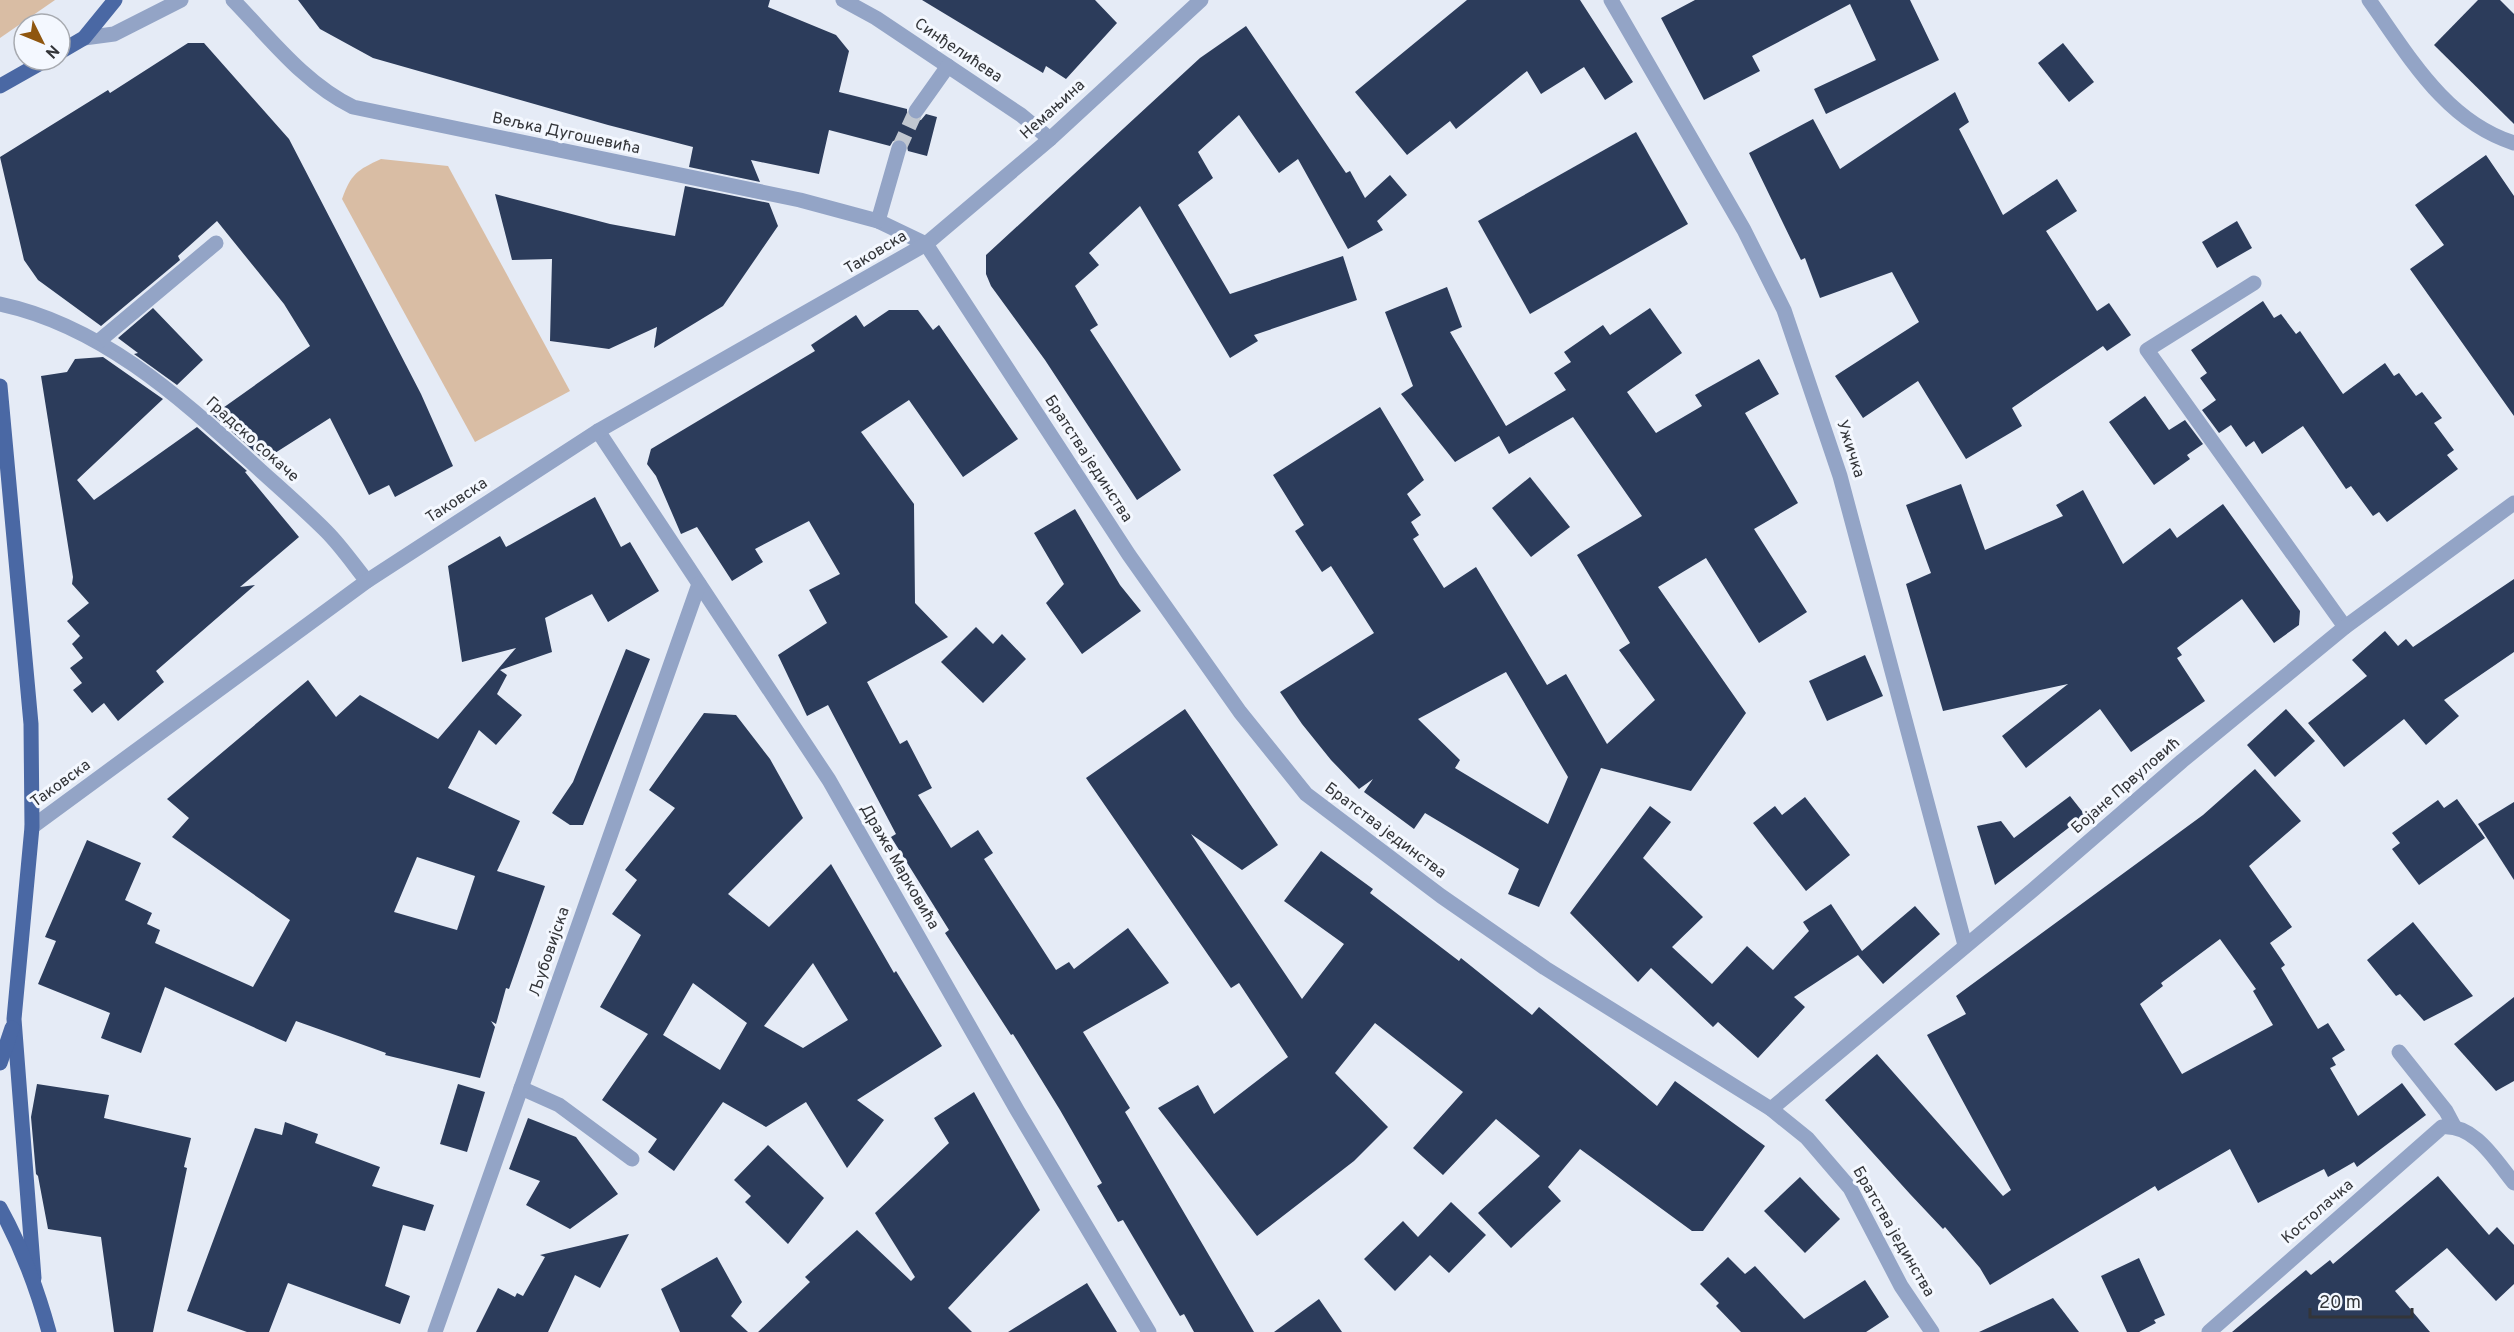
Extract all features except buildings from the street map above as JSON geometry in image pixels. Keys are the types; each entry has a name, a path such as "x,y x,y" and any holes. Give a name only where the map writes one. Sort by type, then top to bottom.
{"main road":[{"path":"72,45 84,38 115,0"},
{"path":"2,87 26,72"},
{"path":"0,386 31,724 32,827 14,1019 34,1278"},
{"path":"0,1063 14,1019"},
{"path":"0,1208 34,1278 49,1332"}],"street":[{"path":"84,38 114,34 181,0"},
{"name":"Вељка Дугошевића","path":"233,0 310,80 329,95 352,107 800,200 878,220 926,243"},
{"name":"Синђелићева","path":"843,0 876,18 1021,115 1050,139"},
{"name":"Немањина","path":"926,243 1050,139 1201,0"},
{"name":"Ужичка","path":"1611,0 1744,231 1785,310 1840,476 1965,945"},
{"path":"2369,0 2436,91 2464,118 2493,136 2514,143"},
{"path":"916,111 948,66"},
{"path":"878,220 899,148"},
{"path":"99,342 216,243"},
{"name":"Таковска","path":"32,827 367,581 598,431 856,286 926,243"},
{"name":"Братства јединства","path":"926,243 1129,555 1240,711 1306,794 1441,896 1545,968 1771,1109 1807,1138 1850,1188 1901,1286 1932,1332"},
{"path":"2254,283 2146,351 2345,627"},
{"name":"Градско сокаче","path":"0,304 30,310 99,342 147,374 221,435 328,533 367,581"},
{"name":"Драже Марковића","path":"598,431 829,780 1017,1110 1149,1332"},
{"name":"Бојане Првуловић","path":"1771,1109 2034,889 2182,761 2345,627 2514,503"},
{"name":"Љубовијска","path":"435,1332 699,584"},
{"path":"2398,1052 2446,1111 2454,1126 2466,1131 2479,1142 2514,1183"},
{"path":"521,1088 560,1105 632,1159"},
{"name":"Костолачка","path":"2209,1332 2442,1127 2454,1126"}],"shaded area":[{"path":"0,0 55,0 38,12 12,12 12,30 0,38"},
{"path":"381,159 448,166 570,391 475,442 342,199 352,178 366,166"}],"tunnel":[{"path":"899,148 916,111"}]}
